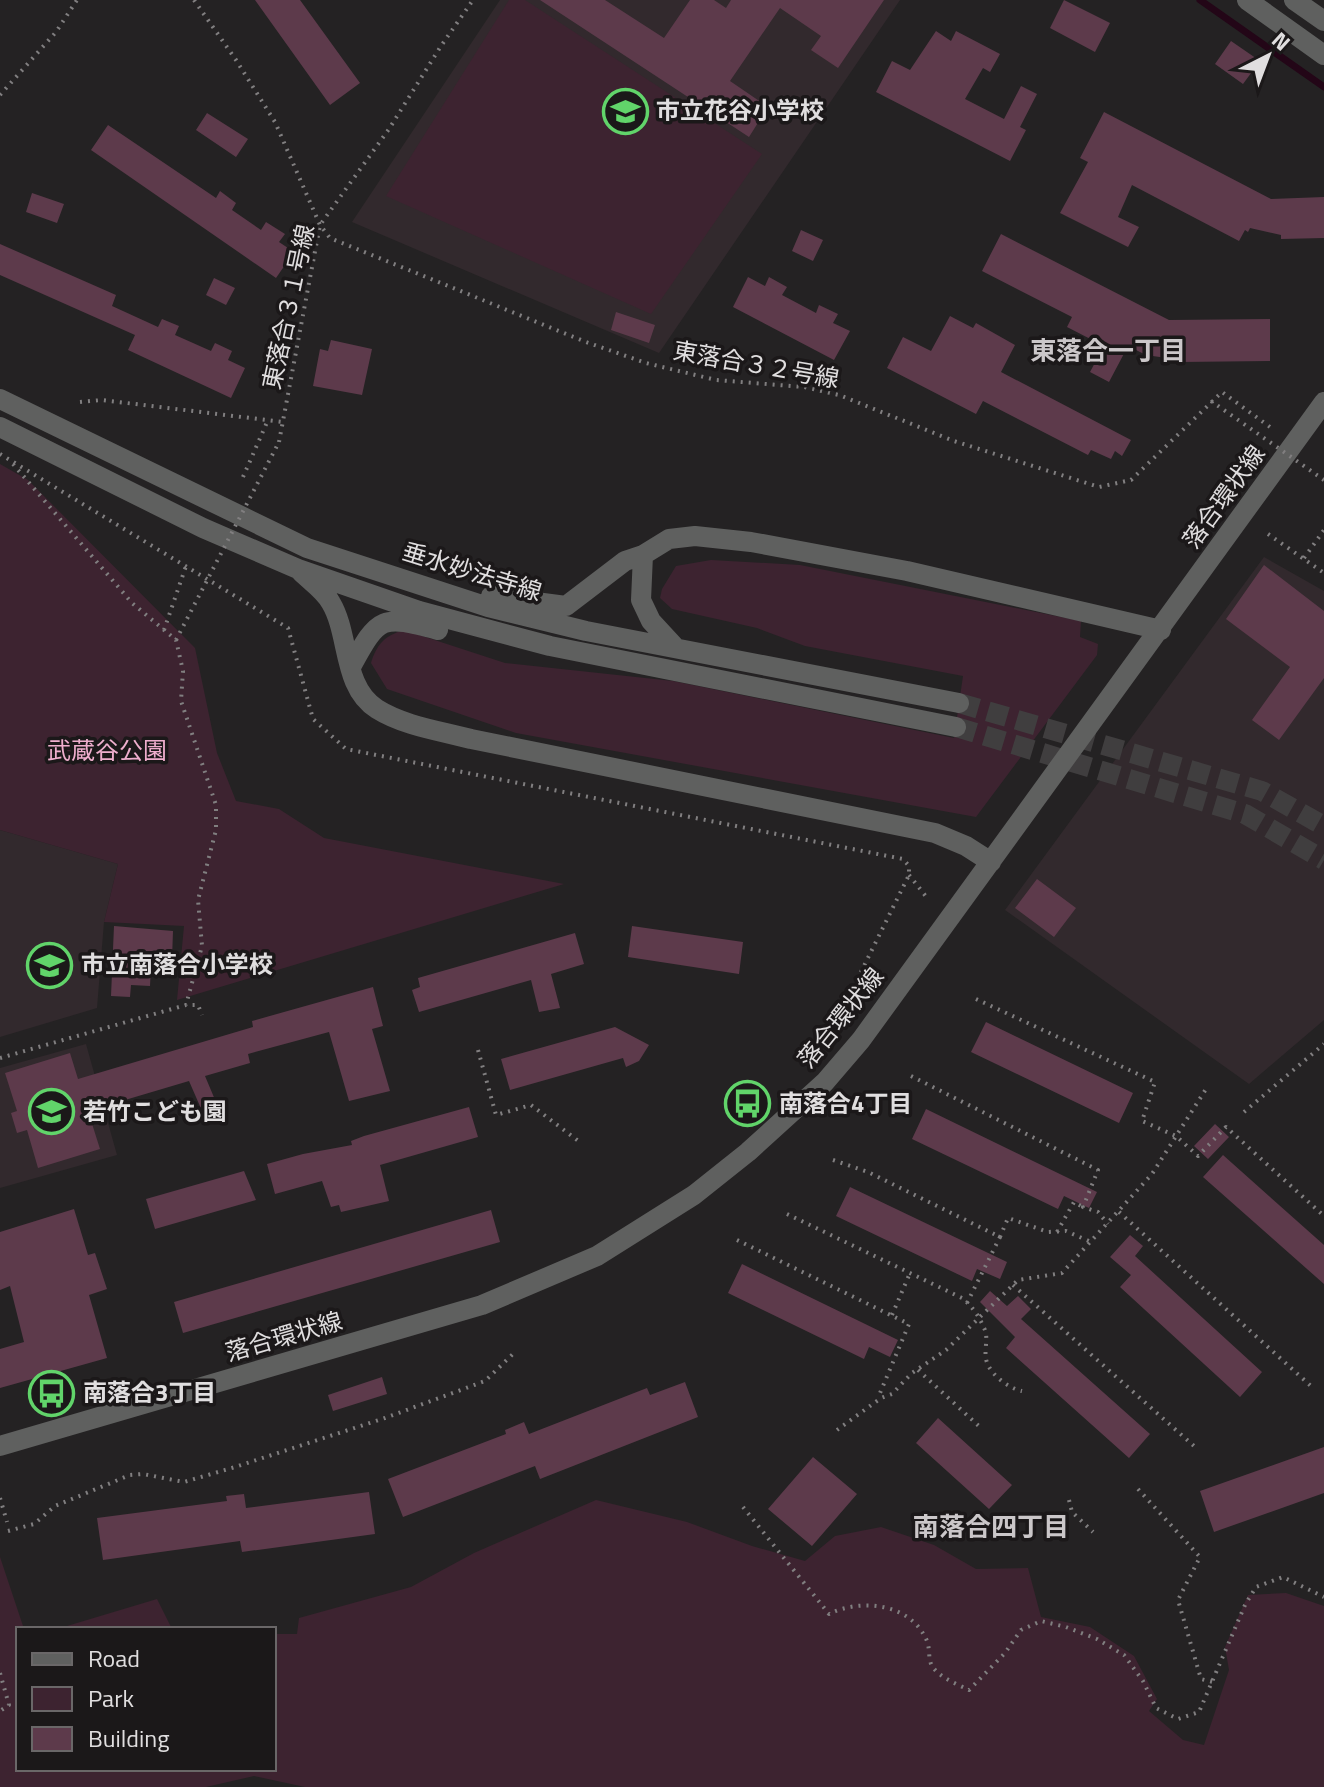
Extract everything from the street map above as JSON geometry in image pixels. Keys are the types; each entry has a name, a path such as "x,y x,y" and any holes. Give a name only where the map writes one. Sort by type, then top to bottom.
{"street":[{"path":"1247,0 1324,55"},
{"path":"1294,0 1324,21"},
{"name":"垂水妙法寺線","path":"0,399 307,548 488,607 586,631 959,703"},
{"name":"落合環状線","path":"0,1446 482,1305 597,1256 694,1195 778,1126 825,1082 887,1006 1324,402"},
{"name":"垂水妙法寺線","path":"0,427 203,528 298,569 419,611 550,646 956,727"},
{"path":"428,587 566,606 625,561 678,537 751,542 907,571 1161,630"},
{"path":"643,555 641,600 651,621 675,647"},
{"path":"298,569 331,602 356,684 364,698 378,710 414,724 530,751 935,833 966,846 991,862"},
{"path":"351,667 371,633 383,623 394,620 450,633 550,646"}],"path":[{"path":"0,95 56,32 77,0"},
{"path":"194,0 275,122 320,225"},
{"name":"東落合３１号線","path":"176,640 279,442 320,225 389,129 473,0"},
{"name":"東落合３２号線","path":"320,225 330,238 586,342 646,363 716,380 804,387 839,395 954,441 1099,487 1131,480 1211,401"},
{"path":"1270,427 1222,392 1211,401 1324,480"},
{"path":"80,402 102,400 283,422"},
{"path":"243,477 268,420"},
{"path":"9,459 132,603 176,640 183,671 181,701 216,805 216,830 198,900 202,946 186,1005"},
{"path":"1304,558 1324,530"},
{"path":"1268,534 1324,573"},
{"path":"164,630 186,566"},
{"path":"909,875 928,899"},
{"path":"976,999 1155,1082 1142,1121 1176,1136 1198,1156 1226,1127 1324,1216"},
{"path":"0,1058 186,1005 198,1005 202,1015"},
{"path":"1244,1112 1324,1044"},
{"path":"478,1050 496,1115 531,1105 581,1143"},
{"path":"911,1076 1098,1170 1083,1207"},
{"path":"837,1430 881,1398 892,1394 918,1369 946,1350 1018,1280 1062,1273 1152,1174 1206,1089"},
{"path":"833,1160 868,1172 1000,1237"},
{"path":"1057,1232 1074,1202 1098,1212 1108,1224"},
{"path":"1119,1212 1312,1387"},
{"path":"787,1214 967,1303 986,1330 986,1359 990,1369 1011,1389 1022,1391"},
{"path":"967,1303 1008,1218 1048,1232 1066,1231 1092,1242"},
{"path":"737,1240 909,1324 880,1393 881,1398"},
{"path":"892,1315 910,1273"},
{"path":"1013,1285 1194,1446"},
{"path":"8,1531 34,1524 55,1506 130,1475 143,1474 184,1482 385,1418 485,1381 515,1352"},
{"path":"918,1369 981,1428"},
{"path":"1138,1489 1200,1557 1178,1600 1201,1679 1213,1682"},
{"path":"0,1498 7,1522"},
{"path":"1069,1500 1072,1512 1093,1532"},
{"path":"743,1507 829,1614 843,1607 861,1604 889,1608 911,1619 927,1640 932,1665 950,1682 969,1690 1005,1653 1021,1630 1041,1621 1097,1639 1124,1655 1143,1681 1156,1708 1178,1719 1199,1712 1245,1605 1256,1587 1283,1577 1324,1597"},
{"path":"0,1673 9,1705 0,1711"}],"shaded area":[{"name":"市立花谷小学校","path":"500,0 900,0 659,353 352,222"},
{"path":"1264,557 1324,591 1324,1020 1249,1084 1005,910"},
{"name":"市立南落合小学校","path":"0,830 118,864 104,922 97,1008 0,1037"},
{"name":"若竹こども園","path":"86,1044 117,1155 0,1188 0,1068"}],"green space":[{"path":"509,0 525,0 762,154 651,314 386,196"},
{"name":"武蔵谷公園","path":"0,464 28,480 195,648 217,753 236,801 279,809 324,838 564,884 177,1000 184,926 104,922 118,864 0,830"},
{"path":"711,560 800,565 1081,621 1080,637 1098,644 1097,655 976,817 516,733 387,689 371,663 382,642 404,630 505,663 673,681 954,738 963,676 805,646 757,628 672,609 660,598 676,566"},
{"path":"596,1500 687,1522 805,1561 835,1536 881,1527 934,1545 976,1569 1028,1568 1041,1617 1090,1627 1134,1656 1157,1699 1149,1711 1183,1740 1204,1745 1229,1670 1225,1647 1248,1595 1286,1593 1324,1606 1324,1787 305,1787 254,1776 206,1787 0,1787 0,1557 23,1627 16,1627 16,1771 276,1771 276,1634 297,1634 299,1618 411,1587 474,1553"},
{"path":"157,1599 171,1627 64,1627"}],"building":[{"path":"255,0 300,0 360,83 330,105"},
{"path":"540,0 605,0 664,38 690,0 714,0 726,8 731,0 884,0 838,68 811,50 821,36 780,8 730,81 768,107 749,137"},
{"path":"1064,0 1110,23 1095,52 1050,28"},
{"path":"936,31 951,41 956,31 1000,54 990,72 983,68 965,99 1004,119 1021,86 1037,94 1020,127 1026,130 1010,161 876,92 892,61 910,70"},
{"path":"1231,41 1260,61 1243,84 1215,64"},
{"path":"1104,112 1271,199 1324,197 1324,238 1281,239 1281,235 1250,228 1248,232 1245,230 1239,241 1132,185 1118,217 1139,227 1128,247 1060,213 1088,162 1080,158"},
{"path":"207,113 248,139 236,157 196,130"},
{"path":"108,125 216,198 220,191 236,203 232,210 261,230 266,222 285,234 279,242 294,252 276,278 91,150"},
{"path":"32,193 64,204 57,223 26,212"},
{"path":"801,230 823,240 813,261 792,251"},
{"path":"1001,234 1169,320 1270,319 1270,361 1180,362 1146,355 1128,346 1109,382 1090,372 1104,346 1067,327 1072,317 982,271"},
{"path":"0,244 116,295 112,306 158,327 162,319 179,326 175,335 211,351 215,343 232,351 228,360 245,368 231,398 128,350 135,335 0,275"},
{"path":"748,277 765,286 769,277 787,287 782,295 816,313 819,305 838,314 833,323 850,331 834,360 733,307"},
{"path":"214,278 235,288 226,305 206,295"},
{"path":"616,312 655,325 649,343 611,330"},
{"path":"950,316 973,328 976,323 1015,345 1001,372 1131,440 1122,456 1115,451 1111,459 1091,450 1088,455 983,401 976,414 887,368 903,337 931,351"},
{"path":"331,340 372,349 362,395 313,386 320,349 328,351"},
{"path":"1264,565 1324,611 1324,678 1279,740 1252,720 1290,667 1226,619"},
{"path":"1037,879 1076,908 1054,937 1015,908"},
{"path":"114,926 173,931 172,959 159,958 159,966 151,966 150,986 131,985 130,997 111,996"},
{"path":"632,926 743,942 739,974 628,957"},
{"path":"575,933 584,964 551,974 560,1008 539,1012 531,980 419,1012 412,990 420,987 418,978"},
{"path":"373,987 383,1026 372,1029 390,1091 349,1101 329,1032 248,1054 250,1063 205,1076 221,1114 206,1120 189,1081 88,1111 100,1149 38,1168 27,1130 17,1133 11,1113 17,1111 5,1073 70,1053 78,1079 253,1027 252,1021"},
{"path":"986,1022 1133,1093 1119,1123 971,1052"},
{"path":"615,1027 649,1045 639,1061 626,1067 623,1058 510,1090 501,1059"},
{"path":"469,1107 478,1137 380,1165 389,1201 341,1212 339,1205 331,1207 322,1181 275,1194 267,1164 352,1145 351,1141 364,1136"},
{"path":"926,1109 1097,1192 1089,1208 1064,1196 1058,1209 912,1139"},
{"path":"1215,1124 1229,1137 1208,1159 1194,1146"},
{"path":"1223,1155 1324,1245 1324,1284 1203,1177"},
{"path":"244,1171 256,1200 155,1229 146,1199"},
{"path":"850,1187 1007,1262 1000,1279 977,1269 972,1281 836,1216"},
{"path":"74,1209 88,1255 95,1253 107,1289 89,1295 107,1358 0,1388 0,1349 24,1342 10,1286 0,1290 0,1232"},
{"path":"491,1210 500,1242 183,1333 174,1302"},
{"path":"1130,1235 1143,1246 1135,1256 1262,1372 1240,1397 1120,1287 1131,1275 1110,1257"},
{"path":"742,1264 898,1340 890,1357 869,1347 864,1359 728,1293"},
{"path":"990,1291 1007,1306 1018,1296 1031,1309 1021,1319 1150,1434 1129,1458 1006,1348 1015,1337 980,1302"},
{"path":"382,1377 387,1394 333,1411 328,1395"},
{"path":"685,1382 698,1417 540,1479 535,1466 403,1517 388,1479 506,1434 505,1430 524,1422 529,1434 647,1388 650,1395"},
{"path":"938,1418 1012,1485 989,1509 916,1443"},
{"path":"1324,1447 1324,1493 1214,1532 1200,1491"},
{"path":"813,1457 857,1494 812,1546 768,1509"},
{"path":"369,1492 375,1534 242,1552 240,1541 103,1560 97,1518 227,1501 226,1496 244,1494 246,1508"}],"waterway":[{"path":"1200,0 1324,87"}],"tunnel":[{"path":"959,703 1262,791 1324,826"},
{"path":"956,727 1245,814 1324,860"}],"place":[{"name":"市立花谷小学校","path":"625,111"},
{"name":"市立南落合小学校","path":"50,965"},
{"name":"南落合4丁目","path":"748,1104"},
{"name":"若竹こども園","path":"52,1112"},
{"name":"南落合3丁目","path":"52,1393"}],"district":[{"name":"東落合一丁目","path":"1108,351"},
{"name":"南落合四丁目","path":"991,1527"}]}
